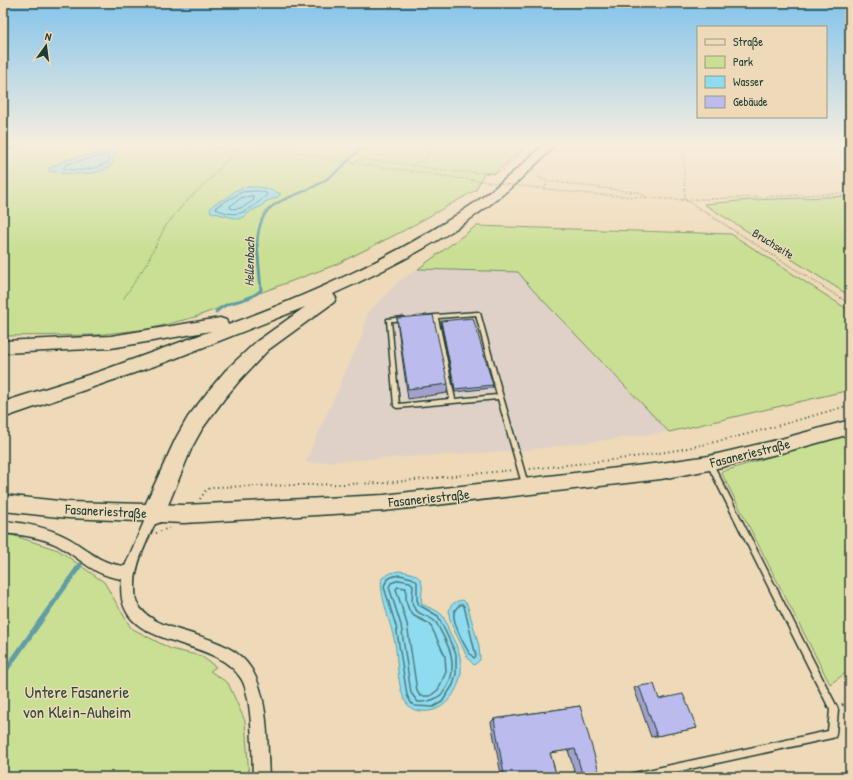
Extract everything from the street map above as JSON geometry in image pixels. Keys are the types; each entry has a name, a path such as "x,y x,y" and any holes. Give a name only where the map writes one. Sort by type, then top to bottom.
{"highway":[{"path":"3,397 126,357 220,324 316,285 408,239 451,213 496,179"},
{"path":"153,514 183,444 195,423 233,375 262,346 328,298 460,218 491,197 513,179"},
{"path":"3,410 76,387 262,319 341,284 401,253"},
{"path":"3,347 111,342 220,324"}],"street":[{"name":"Fasaneriestraße","path":"3,503 68,510 153,514 184,514 370,504 662,471 709,463 781,446 850,427"},
{"name":"Fasaneriestraße","path":"153,514 130,573 128,596 131,608 139,618 156,629 198,641 216,648 240,665 247,674 253,692 261,777"},
{"path":"3,527 44,534 58,539 90,562 102,568 130,573"}],"lane":[{"path":"420,317 478,313 526,487"},
{"path":"435,316 453,401"},
{"path":"412,318 389,320 397,406 500,397"},
{"path":"634,777 832,734 834,710 709,463"}],"path":[{"path":"124,298 147,263 165,227 182,206 208,179"},
{"path":"468,179 538,188 685,200 850,193"},
{"path":"543,179 642,194 646,198"},
{"path":"684,179 685,200"},
{"path":"544,188 547,181"},
{"name":"Bruchseite","path":"685,200 850,304"},
{"path":"184,514 203,496 206,490 213,487 384,483 521,470 644,456 690,448 737,437 850,405"}],"shaded area":[{"path":"418,269 518,272 532,289 669,432 526,450 305,463 363,333 367,313 399,281"}],"green space":[{"path":"3,179 481,179 476,190 403,231 335,265 195,317 149,329 95,335 3,336"},
{"path":"850,196 850,296 704,204 751,200"},
{"path":"476,226 731,234 850,311 850,390 669,432 532,289 518,272 418,269"},
{"path":"850,432 850,670 830,684 721,472"},
{"name":"Untere Fasanerie von Klein-Auheim","path":"3,535 12,535 58,550 104,582 131,628 171,649 201,656 216,667 210,671 228,683 245,721 249,777 3,777"}],"water":[{"path":"246,187 269,189 281,194 278,197 265,202 262,206 251,211 244,217 238,219 211,212 210,209 214,204 228,197 236,190"},
{"path":"399,571 410,573 419,578 422,585 422,604 437,611 443,616 460,657 461,673 457,688 453,695 443,706 429,711 417,711 409,706 404,700 398,676 395,643 381,584 382,578"},
{"path":"463,600 467,604 479,646 480,660 474,665 465,653 449,617 451,606 455,602"}],"building":[{"path":"433,315 448,384 408,389 397,318"},
{"path":"473,318 493,385 455,389 441,321"},
{"path":"654,684 659,699 683,694 697,728 657,736 639,686"},
{"path":"580,706 600,775 583,777 575,749 550,753 557,777 493,777 504,774 494,719"}],"waterway":[{"name":"Hellenbach","path":"257,246 259,229 263,217 269,209 287,198 310,189 326,179"},
{"name":"Hellenbach","path":"216,312 226,305 250,297 261,290 257,246"},
{"name":"Hellenbach","path":"3,674 80,565"}]}
